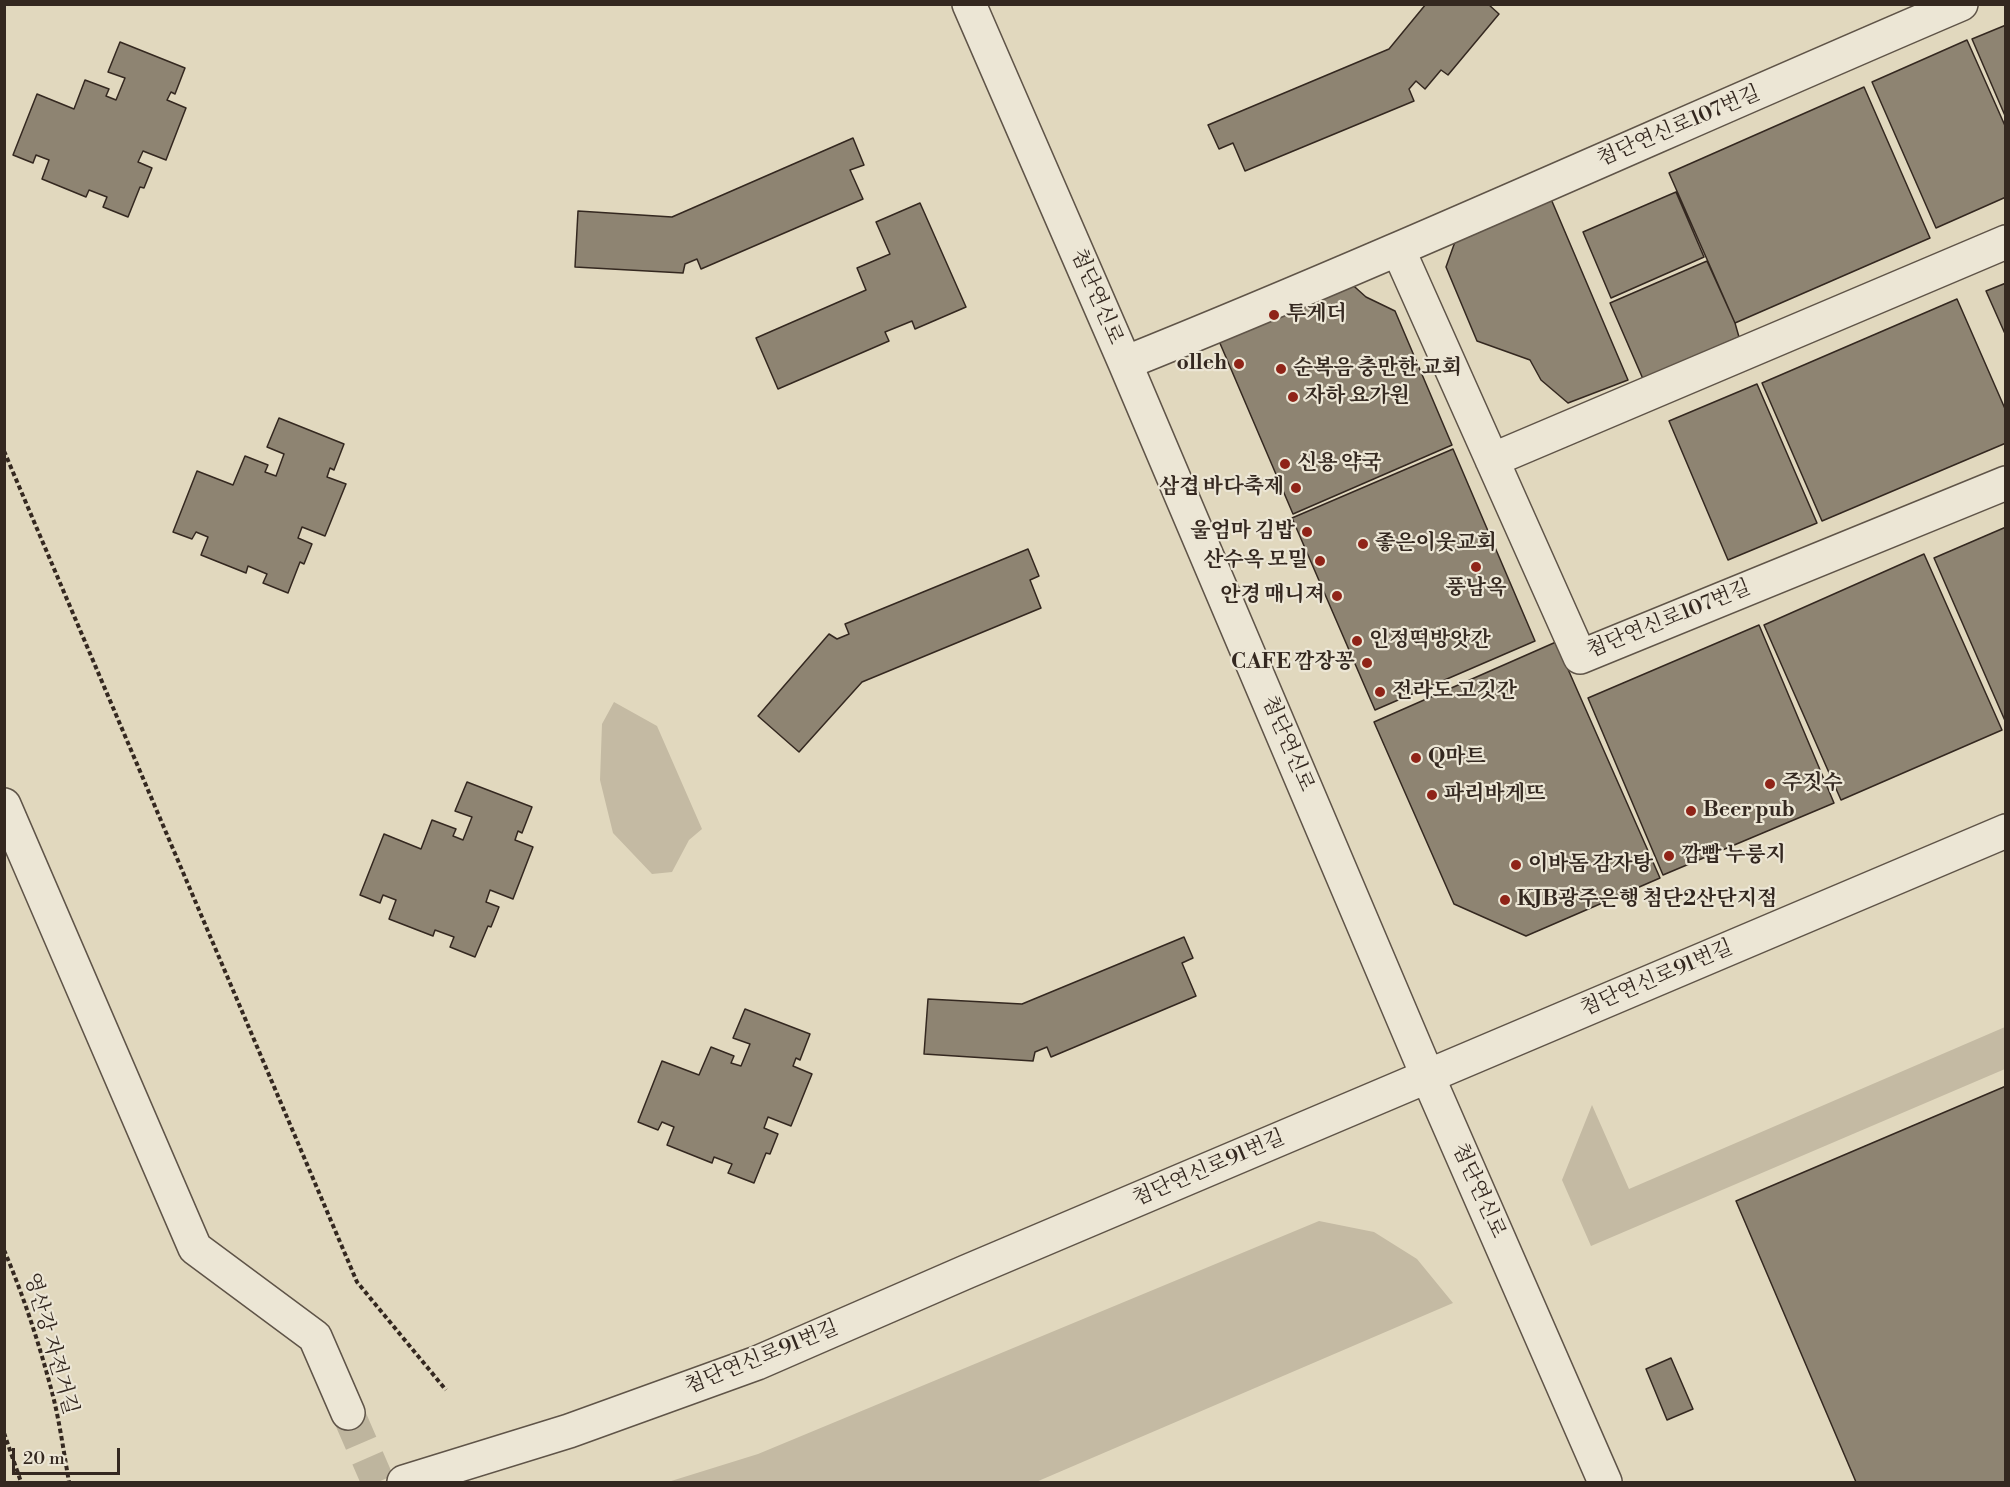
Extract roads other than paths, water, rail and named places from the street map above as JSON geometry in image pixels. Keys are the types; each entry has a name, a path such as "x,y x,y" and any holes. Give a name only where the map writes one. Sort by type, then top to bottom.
{"street":[{"name":"첨단연신로","path":"969,4 1125,363 1428,1077 1605,1482"},
{"name":"첨단연신로107번길","path":"1125,363 1209,330 1398,249 1961,4"},
{"path":"1492,460 2006,242"},
{"name":"첨단연신로107번길","path":"1398,249 1580,657 2006,483"},
{"path":"4,805 195,1248 315,1337 348,1413"},
{"name":"첨단연신로91번길","path":"404,1482 569,1431 757,1363 966,1272 2006,831"}],"tunnel":[{"path":"348,1413 378,1482"}],"place":[{"name":"투게더","path":"1274,315"},
{"name":"olleh","path":"1239,364"},
{"name":"순복음 충만한 교회","path":"1281,369"},
{"name":"자하 요가원","path":"1293,397"},
{"name":"신용 약국","path":"1285,464"},
{"name":"삼겹 바다축제","path":"1296,488"},
{"name":"울엄마 김밥","path":"1307,532"},
{"name":"좋은이웃교회","path":"1363,544"},
{"name":"산수옥 모밀","path":"1320,561"},
{"name":"풍남옥","path":"1476,567"},
{"name":"안경 매니져","path":"1337,596"},
{"name":"인정떡방앗간","path":"1357,641"},
{"name":"CAFE 깜장꽁","path":"1367,663"},
{"name":"전라도 고깃간","path":"1380,692"},
{"name":"Q마트","path":"1416,758"},
{"name":"주짓수","path":"1770,784"},
{"name":"파리바게뜨","path":"1432,795"},
{"name":"Beer pub","path":"1691,811"},
{"name":"깜빱 누룽지","path":"1669,856"},
{"name":"이바돔 감자탕","path":"1516,865"},
{"name":"KJB광주은행 첨단2산단지점","path":"1505,900"}]}
